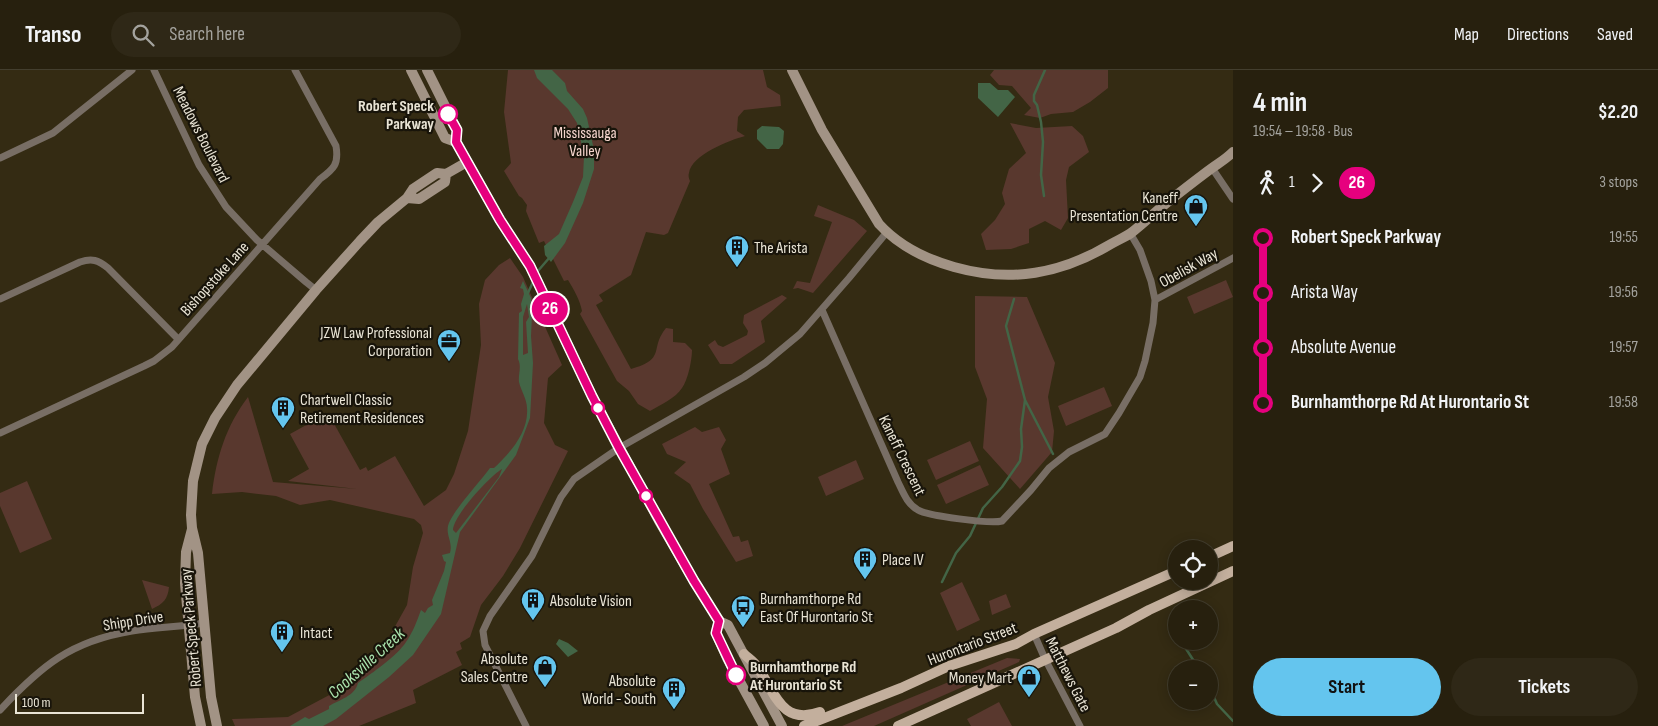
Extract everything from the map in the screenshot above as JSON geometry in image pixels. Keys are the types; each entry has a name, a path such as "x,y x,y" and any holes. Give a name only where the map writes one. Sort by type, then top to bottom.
{"main road":[{"path":"1218,553 1233,546"},
{"path":"898,726 1116,628 1149,610 1233,571"},
{"name":"Hurontario Street","path":"804,726 901,688 948,666 1016,644 1034,634 1168,575"},
{"path":"744,654 758,666 779,704 801,716 809,716 888,686 901,688"}],"street":[{"path":"0,158 53,133 132,70"},
{"name":"Meadows Boulevard","path":"154,70 199,165 214,189 240,223 316,290"},
{"name":"Bishopstoke Lane","path":"0,433 144,366 166,351 320,179 334,169 338,156 336,146 295,70"},
{"path":"411,70 445,138 456,142"},
{"path":"427,70 457,130 456,142 500,220 530,266 619,448 694,581 719,621 728,626 782,726"},
{"path":"792,70 822,130 879,224 912,250 940,262 967,270 1012,275 1049,271 1077,262 1130,233 1233,152"},
{"name":"Robert Speck Parkway","path":"201,726 195,697 185,584 186,552 192,528 193,481 202,444 215,418 243,377 316,290 378,222 407,198 412,189 437,173 446,174 467,162"},
{"path":"1212,168 1233,199"},
{"path":"526,726 488,652 483,631 490,616 532,556 560,497 574,479 619,448 744,377 792,342 822,310 887,232"},
{"name":"Kaneff Crescent","path":"822,310 898,482 909,502 918,511 970,520 1002,521 1049,468 1069,452 1104,434 1120,413 1140,377 1149,341 1155,300 1151,281 1140,250 1130,233"},
{"name":"Obelisk Way","path":"1155,300 1233,258"},
{"path":"0,299 80,262 90,259 99,261 178,339"},
{"name":"Robert Speck Parkway","path":"192,528 198,553 211,697 217,726"},
{"path":"719,621 716,633 727,658 764,726"},
{"name":"Shipp Drive","path":"0,710 30,678 48,664 89,642 113,634 204,624"},
{"name":"Matthews Gate","path":"1034,634 1080,726"}],"green space":[{"name":"Mississauga Valley","path":"508,70 763,70 767,87 780,95 781,106 744,110 738,117 737,131 745,136 712,149 696,160 691,166 690,181 668,233 664,235 646,232 631,275 599,295 603,301 596,305 631,369 642,365 653,357 661,335 666,328 673,329 673,342 685,343 692,350 689,370 682,388 672,398 650,411 638,404 629,391 617,381 580,314 582,311 575,291 568,280 564,281 544,241 539,243 526,211 527,205 519,196 504,171 511,163 504,112"},
{"path":"994,70 1108,70 1108,88 1073,112 1051,114 1040,118 1024,115 1031,108 1012,86 999,85 990,75"},
{"path":"1010,123 1036,128 1072,126 1083,136 1089,152 1069,167 1066,180 1068,218 1061,230 1045,221 1029,229 1029,243 1011,249 986,250 981,234 995,220 1005,204 1002,193 1009,169 1026,153"},
{"path":"818,205 854,220 867,231 813,293 798,288 793,289 797,281 810,283 832,222 814,216"},
{"path":"510,258 523,277 562,365 548,378 544,423 555,445 568,451 520,548 503,576 481,605 470,637 460,643 462,649 456,652 462,665 413,690 416,703 359,726 235,726 232,719 288,717 335,692 383,648 407,605 413,567 423,533 421,525 414,519 330,500 300,505 276,496 242,492 212,494 219,455 228,431 240,408 248,397 273,482 357,489 288,481 309,469 290,434 328,413 360,470 366,467 368,471 395,456 424,506 446,490 454,474 468,431 481,345 479,304 485,280 499,265"},
{"path":"1226,280 1233,297 1194,314 1187,297"},
{"path":"782,295 787,298 761,321 765,342 732,364 720,364 708,345 715,340 718,345 723,347 747,335 748,331 743,323 744,315"},
{"path":"975,296 1027,297 1055,363 1048,397 1054,431 1052,452 1020,489 983,448 987,399 975,367"},
{"path":"1104,387 1112,406 1066,426 1058,406"},
{"path":"695,427 702,432 719,427 726,440 721,449 730,474 709,484 733,537 739,536 741,542 748,540 753,556 736,562 703,509 690,484 674,473 686,462 667,454 662,444"},
{"path":"970,441 979,461 936,480 927,460"},
{"path":"856,460 864,479 826,496 818,477"},
{"path":"980,465 989,485 946,504 937,485"},
{"path":"27,481 52,539 20,553 0,506 0,493"},
{"path":"142,580 169,587 164,601 152,609"},
{"path":"962,582 980,620 957,631 940,593"},
{"path":"1006,594 1011,607 992,615 989,601"},
{"path":"1007,658 1020,659 1019,662 874,726 842,726"},
{"path":"999,702 1012,726 971,726 967,719"}],"shaded area":[{"path":"534,70 552,70 565,83 567,91 583,109 587,118 594,150 594,169 583,203 565,243 551,262 545,255 544,246 559,234 583,177 584,156 577,123 568,109 537,78"},
{"path":"978,83 990,83 998,90 1008,90 1015,97 998,117 978,98"},
{"path":"762,126 779,127 784,131 783,144 779,149 767,149 757,139 757,130"},
{"path":"523,281 531,298 533,363 530,418 516,455 460,532 441,614 413,655 389,677 336,719 323,726 290,726 305,717 309,719 329,709 329,706 342,700 354,691 358,683 397,653 413,630 421,610 425,613 433,605 432,600 446,562 442,555 450,553 451,546 448,526 451,520 460,505 490,468 494,468 512,449 522,434 525,425 527,405 519,382 520,365 518,359 519,313 522,311 521,304 524,294 523,289 520,288","holes":["527,304 529,317 526,322 528,353 523,355 523,317","502,469 499,477 456,533 453,530 465,506"]},
{"path":"559,639 578,651 568,657 556,644"}],"waterway":[{"path":"1044,196 1041,175 1043,142 1041,122 1037,105 1034,101 1034,95 1045,70"},
{"name":"Cooksville Creek","path":"537,272 550,257"},
{"name":"Cooksville Creek","path":"527,295 533,282"},
{"path":"942,582 956,553 970,536 983,508 1002,487 1020,461 1022,447 1021,429 1025,400 1006,326 1014,299"},
{"path":"1025,400 1053,454"},
{"path":"1187,650 1193,660"},
{"path":"1218,705 1233,721"}],"bus line":[{"name":"26","path":"448,114 457,130 456,142 500,220 530,266 619,448 659,521 715,613 719,621 716,633 736,675"}],"place":[{"name":"Robert Speck Parkway","path":"448,114"},
{"name":"Kaneff Presentation Centre","path":"1196,227"},
{"name":"The Arista","path":"737,268"},
{"name":"JZW Law Professional Corporation","path":"449,362"},
{"name":"Chartwell Classic Retirement Residences","path":"283,429"},
{"name":"Place IV","path":"865,580"},
{"name":"Absolute Vision","path":"533,621"},
{"name":"Burnhamthorpe Rd East Of Hurontario St","path":"743,628"},
{"name":"Intact","path":"282,653"},
{"name":"Burnhamthorpe Rd At Hurontario St","path":"736,675"},
{"name":"Absolute Sales Centre","path":"545,688"},
{"name":"Money Mart","path":"1029,698"},
{"name":"Absolute World - South","path":"674,710"}]}
